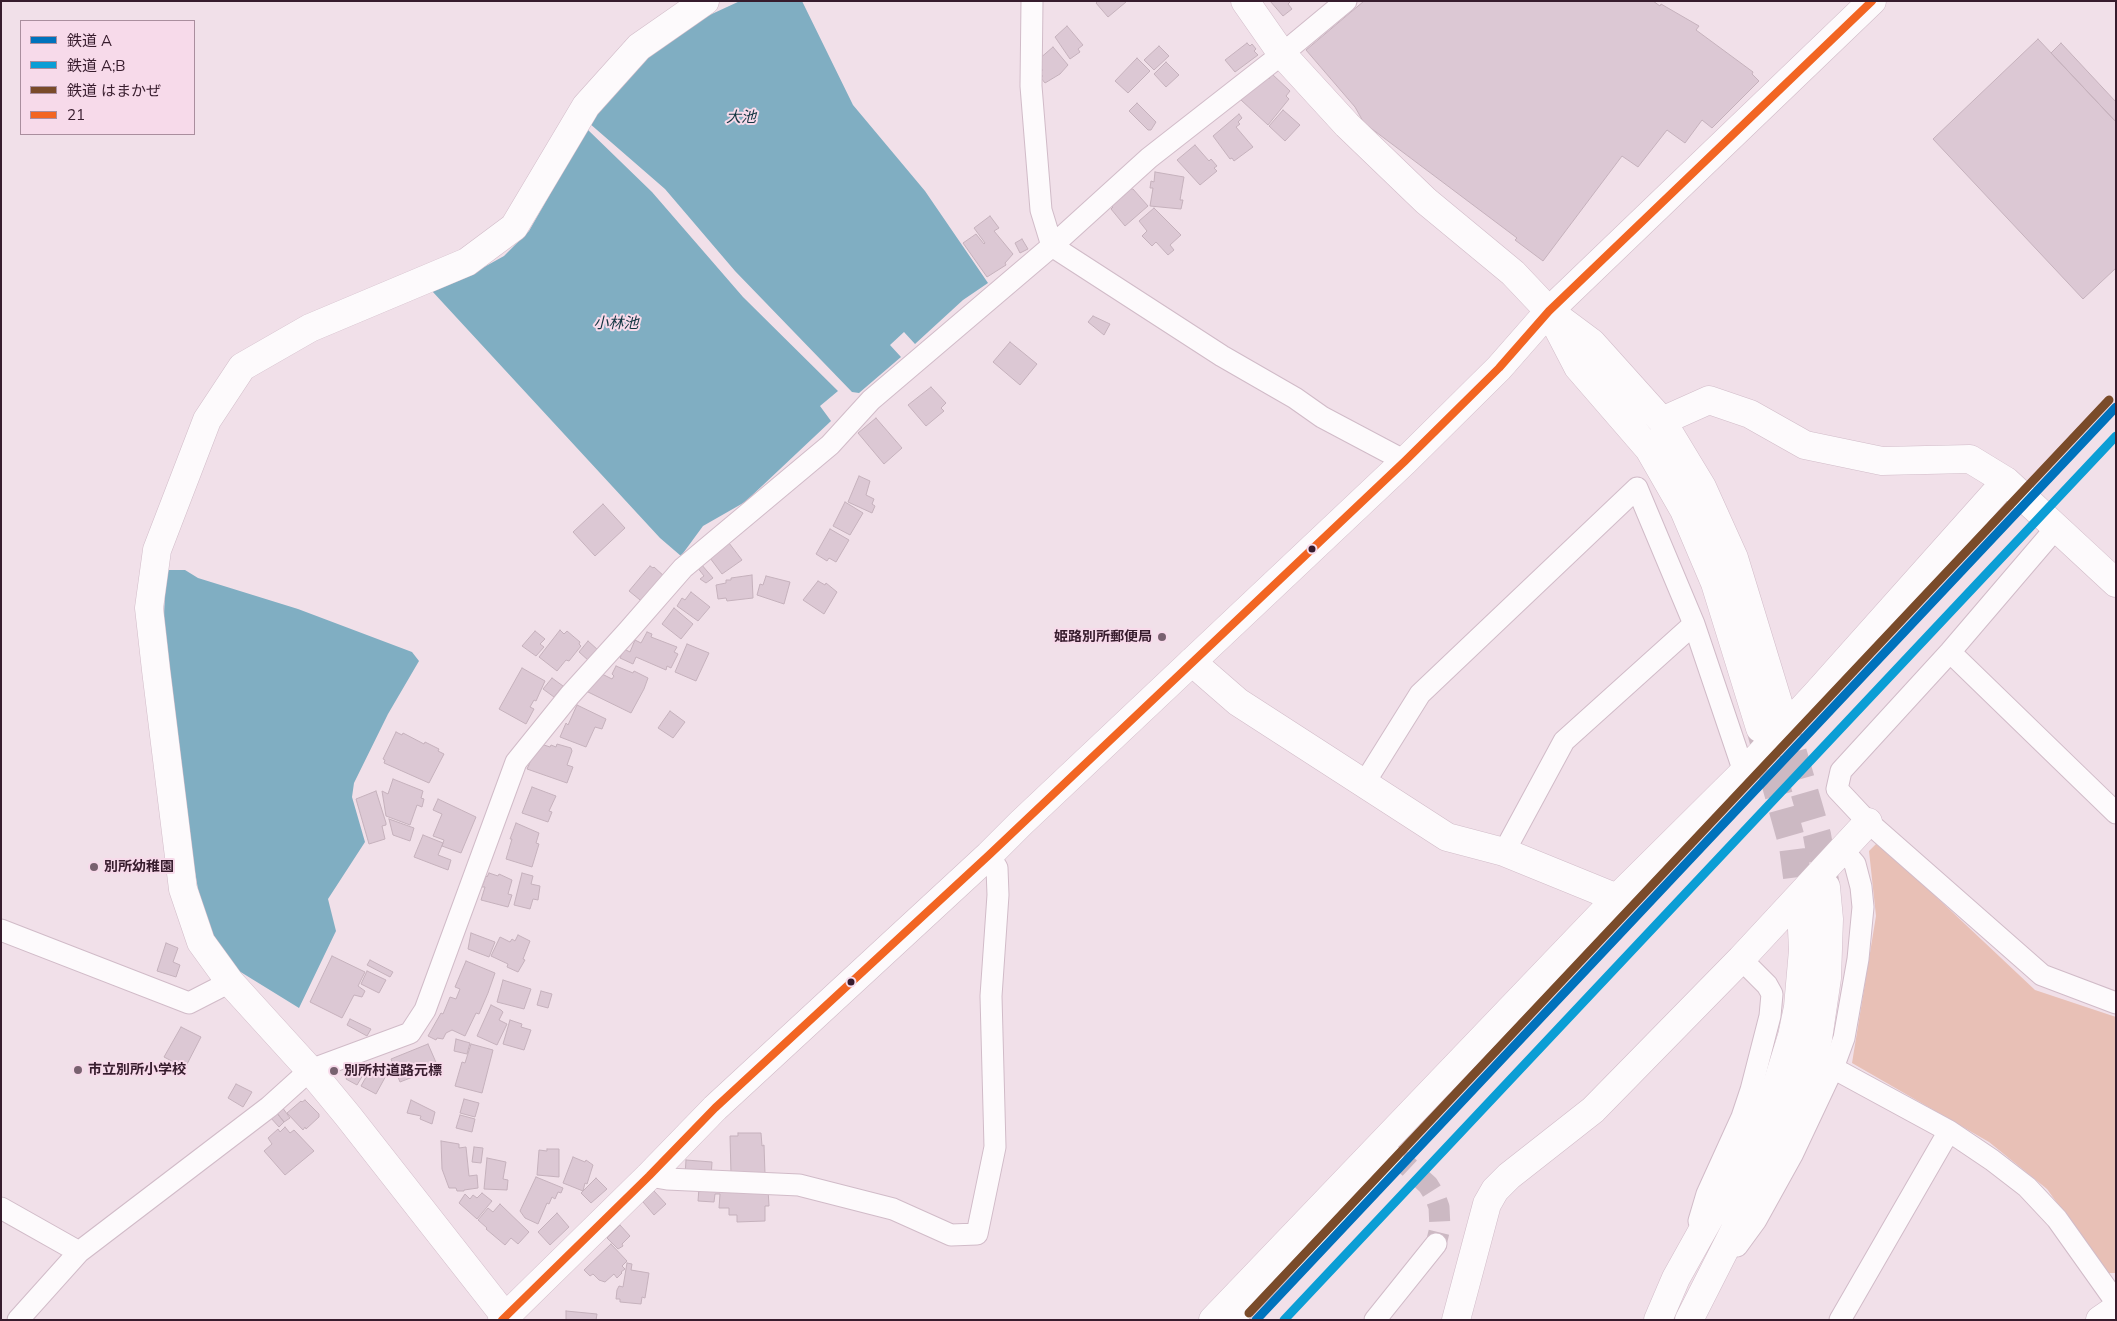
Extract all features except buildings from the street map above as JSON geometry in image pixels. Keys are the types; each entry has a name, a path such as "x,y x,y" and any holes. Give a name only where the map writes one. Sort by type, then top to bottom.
{"main road":[{"path":"705,1 639,47 586,106 514,227 467,262 310,328 242,367 207,420 157,550 149,608 183,889 202,942 230,982 310,1070 505,1319 715,1108 989,855 1404,461 1499,368 1549,311 1872,1"},
{"path":"1245,1 1282,54 1347,125 1426,201 1513,273 1549,311 1592,343 1662,422 1702,487 1734,558 1781,712"},
{"path":"1549,311 1578,367 1649,449 1684,510 1715,583 1760,728"},
{"path":"1662,422 1709,400 1750,414 1804,446 1882,461 1970,459 2006,481 2116,583"},
{"path":"1213,1320 1617,898 1744,772 2006,481"},
{"path":"1192,662 1238,702 1365,782 1447,837 1504,852 1617,898"},
{"path":"1456,1320 1487,1204 1495,1190 1508,1176 1594,1110 1741,959 1868,822"},
{"path":"1689,1320 1784,1133 1808,1073 1818,1039 1827,978 1829,919 1826,887"},
{"path":"1658,1320 1692,1246 1761,1123 1784,1063 1794,1026 1801,978 1801,908"},
{"path":"2100,1320 2116,1309"}],"street":[{"path":"1032,1 1031,86 1041,210 1052,246 1222,356 1295,398 1322,417 1404,461"},
{"path":"18,1320 79,1252 269,1107 310,1070 410,1033 425,1010 516,762 570,695 683,568 830,445 871,400 1052,246 1150,158 1346,1"},
{"path":"1365,782 1420,694 1637,488 1694,624 1744,772"},
{"path":"2056,528 1950,652 1841,771 1838,789 1868,822 2042,975 2116,1003"},
{"path":"1504,852 1564,741 1694,624"},
{"path":"1950,652 2116,814"},
{"path":"1706,1284 1756,1220 1792,1155 1833,1068 1844,1038 1862,931 1861,887 1855,864 1843,850"},
{"path":"649,1176 667,1180 799,1185 893,1209 951,1235 977,1234 994,1147 991,996 998,895 997,868 989,855"},
{"path":"1,930 189,1003 230,982"},
{"path":"1692,1246 1707,1194 1742,1117 1770,1016 1772,994 1741,959"},
{"path":"1833,1068 1949,1132 1992,1160 2027,1187 2057,1219 2116,1302"},
{"path":"1840,1320 1949,1132"},
{"path":"1233,1320 1393,1156"},
{"path":"1,1208 79,1252"},
{"path":"1376,1320 1436,1244"}],"shaded area":[{"path":"1878,842 2035,990 2116,1017 2116,1273 2107,1273 2047,1189 1989,1142 1852,1063 1876,916 1869,851"}],"water":[{"name":"大池","path":"740,1 802,1 853,105 925,191 988,283 963,300 915,344 904,332 890,345 901,357 859,393 852,392 735,271 665,189 589,123 641,62 688,25"},
{"name":"小林池","path":"587,129 652,192 743,297 838,391 820,406 831,421 745,502 703,526 681,556 660,538 432,291 468,276 504,256 529,231"},
{"path":"166,570 185,570 198,578 298,609 412,652 419,661 388,714 354,783 352,797 365,842 328,899 336,931 299,1008 239,971 212,937 202,912 181,792 163,639"}],"tunnel":[{"path":"1781,712 1817,835 1826,887"},
{"path":"1760,728 1793,846 1801,908"},
{"path":"1393,1156 1400,1159 1428,1185 1435,1196 1439,1207 1440,1228 1436,1244"}],"rail line":[{"name":"はまかぜ","path":"1249,1313 2109,400"},
{"name":"A","path":"1256,1320 2116,407"},
{"name":"A;B","path":"1284,1320 2116,436"}],"transit line":[{"name":"21","path":"502,1320 649,1176 715,1108 989,855 1405,461 1499,368 1549,311 1872,1"}],"place":[{"name":"姫路別所郵便局","path":"1162,637"},
{"name":"別所幼稚園","path":"94,867"},
{"name":"市立別所小学校","path":"78,1070"},
{"name":"別所村道路元標","path":"334,1071"}]}
